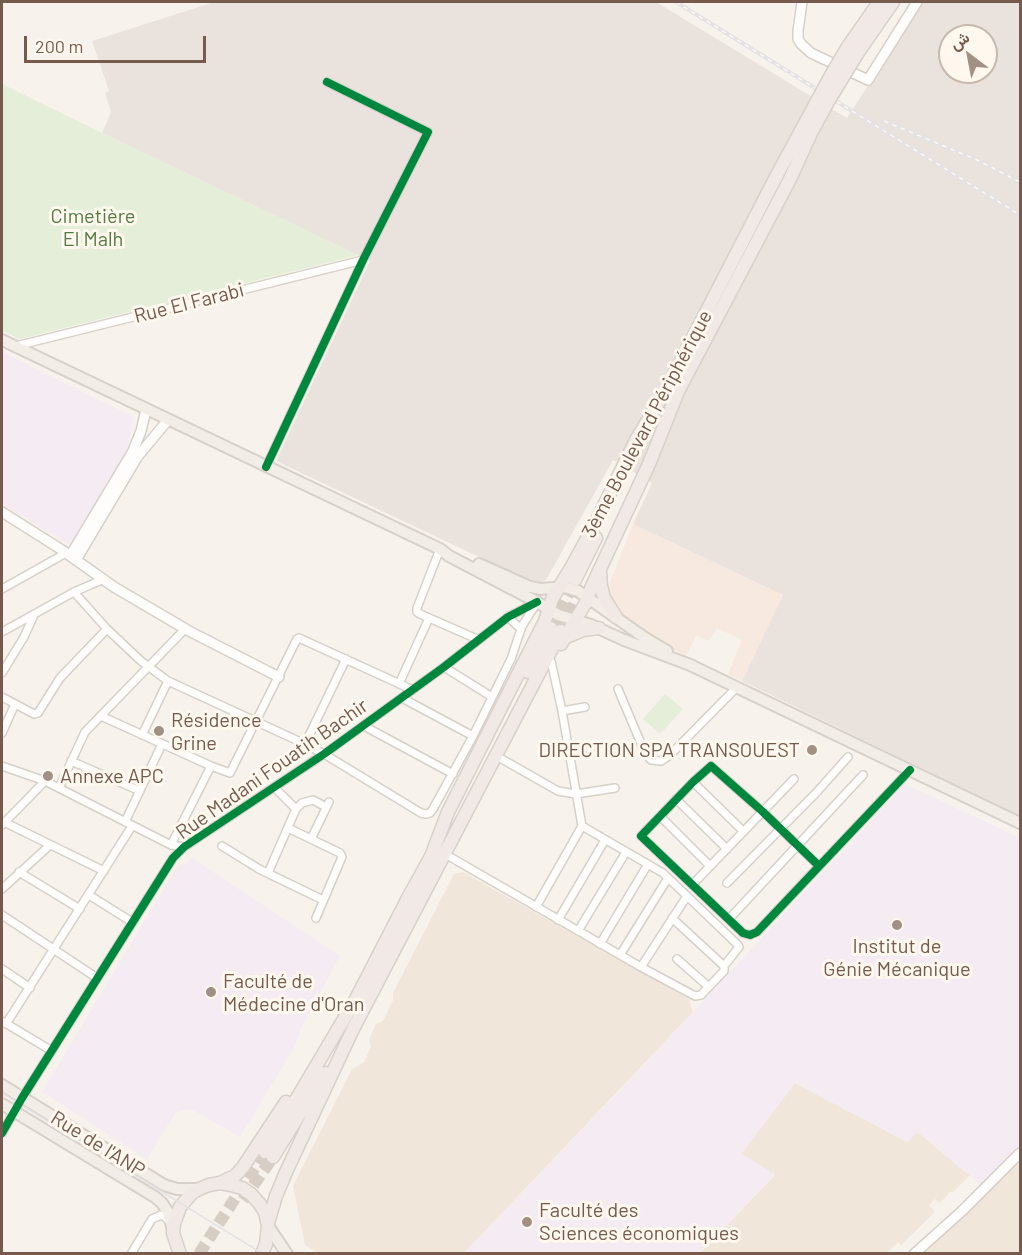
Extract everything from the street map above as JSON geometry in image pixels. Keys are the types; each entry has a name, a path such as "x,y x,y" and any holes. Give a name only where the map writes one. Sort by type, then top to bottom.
{"highway":[{"name":"3ème Boulevard Périphérique","path":"353,1029 269,1154 357,997 432,855 460,787 554,625 552,599 572,568 596,522 631,438 672,391 784,176 798,134 852,51 879,2"},
{"name":"3ème Boulevard Périphérique","path":"852,51 893,2"},
{"path":"554,625 575,620 582,610 649,464 672,391"},
{"path":"580,582 639,452 672,391"},
{"path":"599,570 602,593 616,618"},
{"path":"537,602 554,625 577,632 599,628"},
{"path":"461,823 500,758 551,661 554,625"},
{"path":"262,1254 276,1196 286,1172 353,1029 446,854 554,625"},
{"path":"174,1254 174,1224 180,1207 192,1193 234,1176 243,1167 357,997"},
{"path":"220,1183 242,1188 251,1194 264,1212 268,1225"},
{"path":"173,1232 180,1254"}],"main road":[{"path":"2,340 440,549 449,556 537,602"},
{"path":"440,549 452,551 530,587 574,589 645,638 693,666 1020,823"},
{"path":"554,625 558,615 575,620 693,666"},
{"name":"Rue de l'ANP","path":"2,1085 18,1104 162,1203 169,1214 173,1232"},
{"name":"Rue de l'ANP","path":"2,1104 18,1104 164,1185 177,1189 200,1189"},
{"path":"268,1225 287,1254"}],"street":[{"path":"802,2 798,31 801,44 811,53 868,80 917,2"},
{"path":"266,467 363,260 428,132 327,82"},
{"name":"Rue El Farabi","path":"14,346 363,260"},
{"path":"71,556 132,452 146,410"},
{"path":"2,589 71,556 138,456 168,420"},
{"path":"2,512 71,556 114,587 185,629 279,677"},
{"path":"440,549 417,608 420,614 477,639"},
{"path":"2,632 74,592 104,579"},
{"path":"2,580 10,585"},
{"path":"74,592 107,630 168,681 305,744 423,814 432,811 453,774 513,656 521,628 537,602"},
{"name":"Rue Madani Fouatih Bachir","path":"2,1133 132,921 173,858 184,847 275,788 364,726 508,617 537,602"},
{"path":"2,673 24,637 34,615"},
{"path":"508,617 521,628"},
{"path":"399,684 429,618"},
{"path":"59,788 85,732 185,629"},
{"path":"2,697 34,714 38,713 60,678 107,630"},
{"path":"101,716 230,773 299,638 413,690"},
{"path":"305,744 346,659"},
{"path":"536,907 582,826 551,661"},
{"path":"444,667 492,697"},
{"path":"142,735 168,681"},
{"path":"618,689 645,753 651,760 662,761 737,687"},
{"path":"402,698 473,736"},
{"path":"2,733 15,704"},
{"path":"562,711 585,707"},
{"path":"364,726 453,774"},
{"path":"52,1051 4,1022 30,987 104,871 129,824 140,791 162,744"},
{"path":"569,751 598,745"},
{"path":"727,883 816,793 848,757"},
{"path":"500,758 558,791 576,794 615,788"},
{"path":"71,761 140,791"},
{"path":"2,766 45,781 171,845 184,847"},
{"path":"171,845 211,766"},
{"path":"819,866 713,766 710,766 693,782 641,836 743,933 750,935 757,932 910,770"},
{"path":"729,920 863,775"},
{"path":"692,885 794,779"},
{"path":"45,781 3,823 104,871"},
{"path":"693,782 743,831"},
{"path":"275,788 296,809"},
{"path":"676,799 727,849"},
{"path":"268,873 296,809 302,803 313,800 328,805 311,839"},
{"path":"660,816 710,866"},
{"path":"446,854 641,968 694,996 702,995 724,971 724,966 738,947 663,873 582,826"},
{"path":"288,828 340,853 342,857 316,918"},
{"path":"558,920 605,840"},
{"path":"2,889 50,845"},
{"path":"222,846 268,873 323,900"},
{"path":"578,931 626,852"},
{"path":"600,944 648,864"},
{"path":"20,872 80,909"},
{"path":"620,956 668,878"},
{"path":"89,895 132,921"},
{"path":"641,968 687,896"},
{"path":"2,915 97,978"},
{"path":"672,918 724,966"},
{"path":"677,959 710,987"},
{"path":"2,969 30,987"},
{"path":"914,1254 1020,1153"},
{"path":"141,1254 132,1251 152,1219 160,1215 165,1217 173,1232"}],"shaded area":[{"path":"214,2 656,2 847,118 922,2 1020,2 1020,816 742,681 783,595 633,524 652,483 613,460 546,580 536,584 276,461 370,261 102,133 111,112 105,93 109,91 92,41"},
{"path":"2,352 134,417 128,447 70,545 2,504"},
{"path":"633,524 783,595 742,681 728,674 742,640 717,628 709,641 696,636 686,656 671,649 615,608 608,597 607,590"},
{"name":"Institut de Génie Mécanique","path":"905,784 1020,838 1020,1144 981,1185 920,1134 916,1133 908,1142 795,1083 741,1154 775,1174 699,1253 464,1253 621,1089"},
{"name":"Faculté de Médecine d'Oran","path":"192,858 340,956 301,1028 294,1048 240,1137 191,1109 176,1112 147,1159 42,1092 178,865 185,864"},
{"path":"463,872 689,999 693,1012 464,1253 318,1253 305,1245 293,1186 352,1069 364,1062 371,1047 369,1039 376,1024 383,1021 393,1000 393,993 454,874"},
{"path":"795,1083 907,1142 916,1133 920,1134 970,1175 940,1203 935,1199 929,1205 935,1212 901,1245 898,1242 887,1253 699,1254 775,1175 741,1154"},
{"path":"1020,1162 1020,1253 924,1253"}],"green space":[{"name":"Cimetière El Malh","path":"2,84 358,255 20,339 2,331"},
{"path":"665,694 683,709 660,734 643,719"}],"tunnel":[{"path":"551,628 575,581"},
{"path":"561,631 584,584"},
{"path":"199,1254 265,1152"},
{"path":"243,1200 273,1157"}],"tram line":[{"path":"2,1093 263,1254"}],"railway":[{"path":"676,2 1020,215"},
{"path":"884,121 975,159 1020,182"}],"cycle path":[{"path":"266,467 363,260 428,132 327,82"},
{"path":"2,1133 173,858 184,847 324,754 444,667 508,617 537,602"},
{"path":"819,866 711,766 641,836 743,933 750,935 757,932 910,770"}],"place":[{"name":"Résidence Grine","path":"159,731"},
{"name":"DIRECTION SPA TRANSOUEST","path":"812,750"},
{"name":"Annexe APC","path":"48,776"},
{"name":"Institut de Génie Mécanique","path":"897,925"},
{"name":"Faculté de Médecine d'Oran","path":"211,992"},
{"name":"Faculté des Sciences économiques","path":"527,1222"}]}
